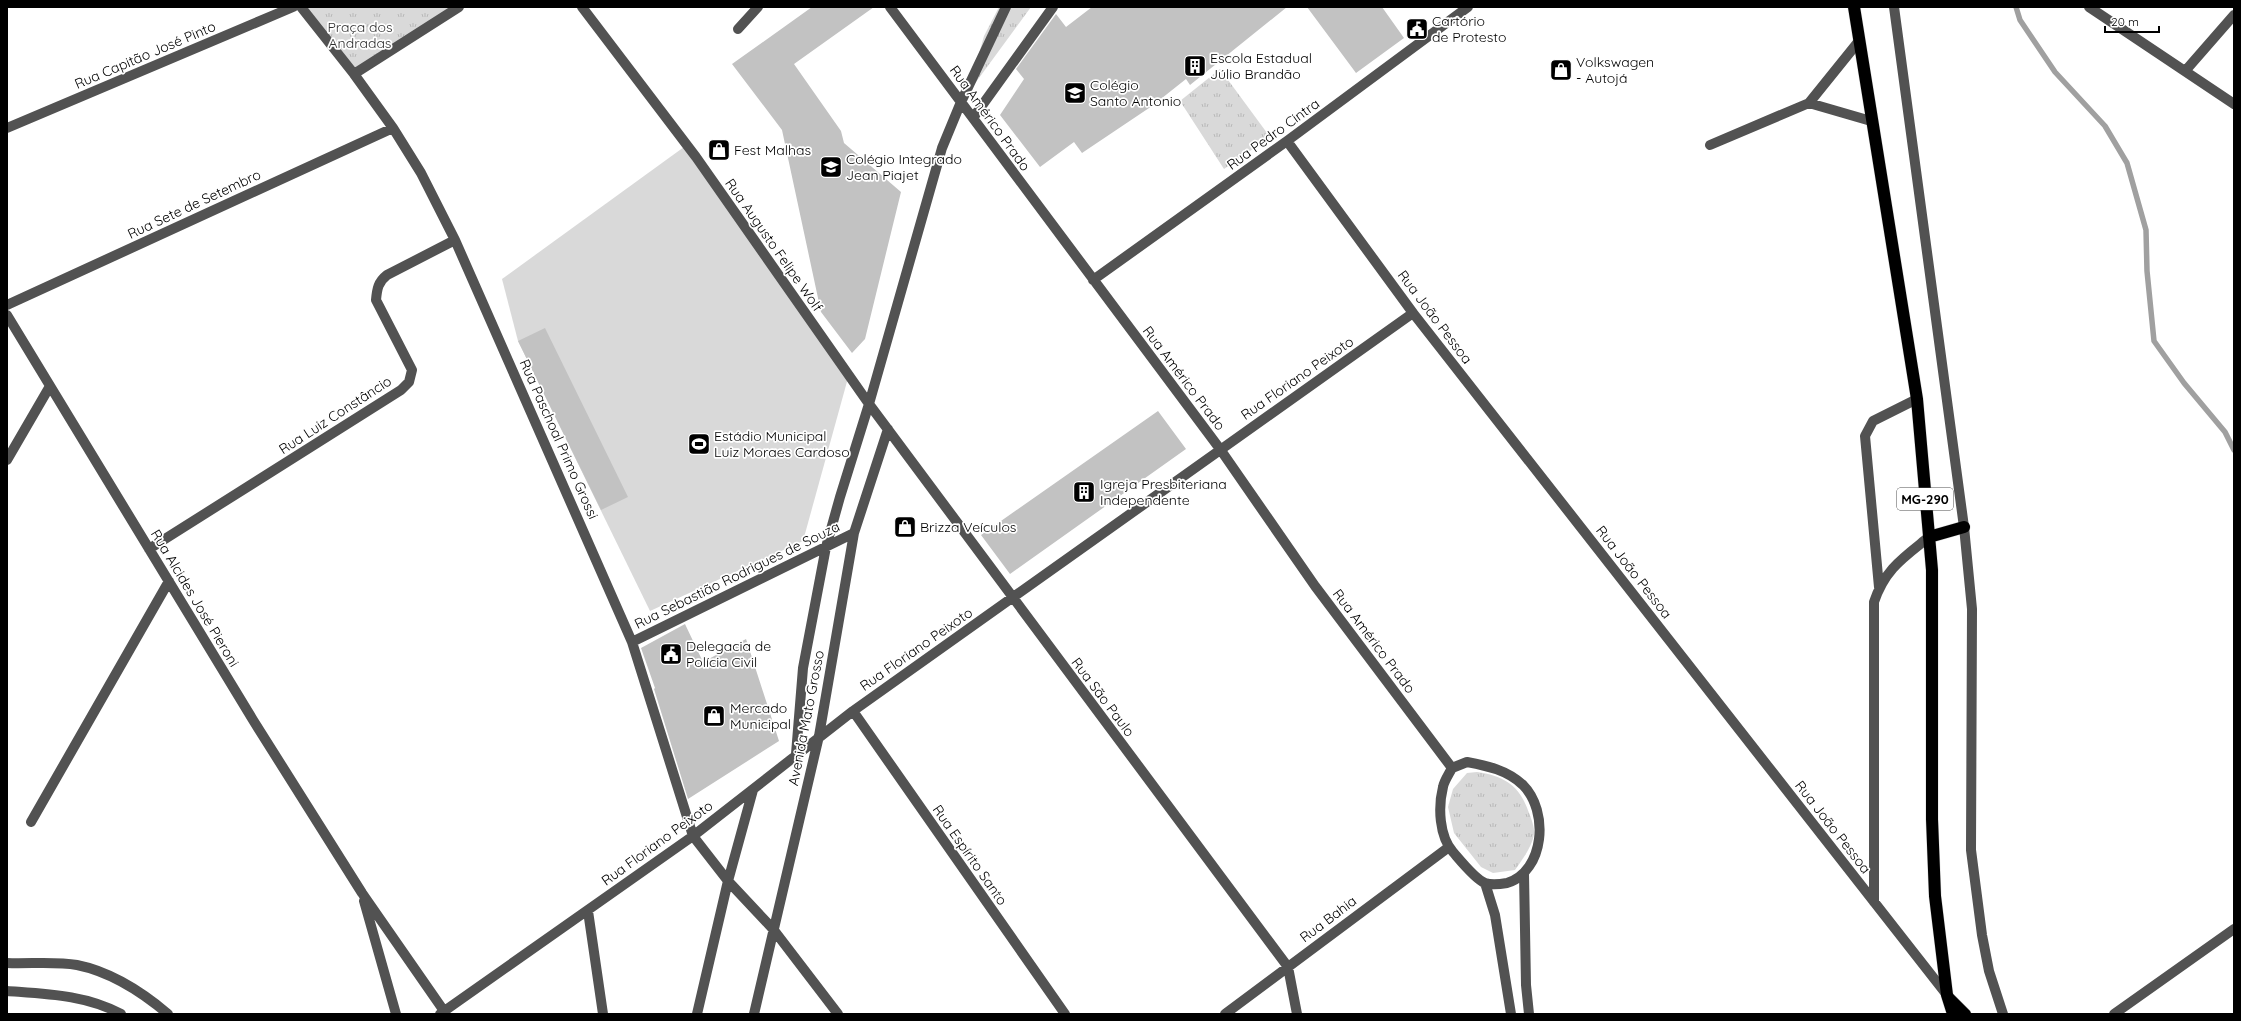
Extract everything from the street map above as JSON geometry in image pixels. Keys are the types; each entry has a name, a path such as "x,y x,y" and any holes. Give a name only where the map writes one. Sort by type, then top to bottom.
{"highway":[{"name":"MG-290","path":"1854,7 1871,121 1917,399 1932,570 1932,826 1935,896 1946,995 1953,1014"},
{"path":"1929,537 1964,527"}],"main road":[{"name":"Rua João Pessoa","path":"1946,995 1966,1014"}],"street":[{"name":"Rua Capitão José Pinto","path":"7,128 293,7"},
{"path":"301,7 354,74 458,7"},
{"name":"Rua Augusto Felipe Wolf","path":"582,7 696,157 869,404"},
{"path":"738,28 758,7"},
{"name":"Rua Américo Prado","path":"890,7 1220,449 1315,586 1452,768"},
{"name":"Avenida Mato Grosso","path":"796,754 803,668 826,547 869,404 931,182 961,102 1006,7"},
{"path":"973,118 1053,7"},
{"name":"Rua Pedro Cintra","path":"1093,280 1287,141 1468,7"},
{"path":"1894,7 1964,527 1972,609 1971,850 1982,936 1989,971 2003,1014"},
{"path":"2089,7 2186,70 2234,104"},
{"path":"2186,70 2234,15"},
{"path":"1710,146 1810,103 1859,41"},
{"name":"Rua Paschoal Primo Grossi","path":"354,74 393,128 421,173 455,240 632,642 693,836"},
{"path":"1810,103 1871,121"},
{"name":"Rua Sete de Setembro","path":"7,305 393,128"},
{"name":"Rua João Pessoa","path":"1287,141 1413,313 1946,995"},
{"name":"Rua Luiz Constâncio","path":"150,549 401,390 409,382 412,370 376,300 376,290 381,280 387,275 455,240"},
{"name":"Rua Floriano Peixoto","path":"442,1013 693,836 753,790 819,736 853,711 1413,313"},
{"name":"Rua Alcides José Pieroni","path":"7,315 362,893 442,1013"},
{"path":"7,460 50,386"},
{"path":"1879,587 1865,436 1873,421 1917,399"},
{"name":"Rua São Paulo","path":"869,404 1012,599 1288,967 1297,1014"},
{"name":"Avenida Mato Grosso","path":"754,1014 772,929 819,736 854,532 888,429"},
{"name":"Rua Sebastião Rodrigues de Souza","path":"632,642 854,532"},
{"path":"1874,902 1874,602 1879,587 1894,565 1929,537"},
{"path":"32,822 169,581"},
{"name":"Rua Espírito Santo","path":"853,711 1065,1014"},
{"path":"1511,1014 1495,915 1485,883 1467,868 1449,847 1442,826 1440,807 1443,787 1452,768 1467,762 1488,766 1506,773 1523,786 1534,802 1539,821 1539,837 1535,855 1524,874 1526,985 1529,1014"},
{"path":"697,1014 728,881 753,790"},
{"path":"693,836 728,881 772,929 838,1014"},
{"name":"Rua Bahia","path":"1225,1014 1449,847"},
{"path":"1485,883 1501,884 1524,874"},
{"name":"Rua Alcides José Pieroni","path":"362,893 396,1014"},
{"path":"588,910 603,1014"},
{"path":"2114,1014 2234,929"},
{"path":"7,963 76,965 99,971 123,982 168,1014"},
{"path":"7,991 63,995 103,1004 121,1014"}],"green space":[{"name":"Praça dos Andradas","path":"304,7 459,7 354,74"},
{"path":"999,7 1031,7 968,93 984,36"},
{"path":"1220,69 1270,137 1224,169 1180,101"},
{"name":"Estádio Municipal Luiz Moraes Cardoso","path":"684,147 848,378 803,541 650,611 518,341 502,279"},
{"path":"1477,772 1496,776 1510,784 1521,796 1530,815 1534,829 1533,839 1515,870 1493,873 1481,867 1454,833 1448,807 1453,789 1467,773"}],"building":[{"name":"Colégio Integrado Jean Piajet","path":"812,7 874,7 794,64 841,131 844,143 901,192 865,339 852,353 821,312 782,130 732,64"},
{"path":"1092,7 1287,7 1190,85 1186,79 1152,106 1082,153 1074,142 1040,167 1000,115 1024,79 1016,69 1056,14 1066,27"},
{"path":"1307,7 1382,7 1404,38 1356,73"},
{"path":"545,328 628,497 601,510 518,341"},
{"name":"Igreja Presbiteriana Independente","path":"1158,411 1186,449 1010,574 981,535"},
{"name":"Mercado Municipal","path":"685,624 703,662 746,639 779,741 688,799 654,689 655,688 641,648"}],"waterway":[{"path":"2016,7 2020,20 2055,72 2105,126 2127,163 2146,230 2147,271 2154,341 2184,383 2225,432 2234,450"}],"place":[{"name":"Cartório de Protesto","path":"1417,29"},
{"name":"Escola Estadual Júlio Brandão","path":"1195,66"},
{"name":"Volkswagen - Autojá","path":"1561,70"},
{"name":"Colégio Santo Antonio","path":"1075,93"},
{"name":"Fest Malhas","path":"719,150"},
{"name":"Colégio Integrado Jean Piajet","path":"831,167"},
{"name":"Estádio Municipal Luiz Moraes Cardoso","path":"699,444"},
{"name":"Igreja Presbiteriana Independente","path":"1084,492"},
{"name":"Brizza Veículos","path":"905,527"},
{"name":"Delegacia de Polícia Civil","path":"671,654"},
{"name":"Mercado Municipal","path":"714,716"}]}
